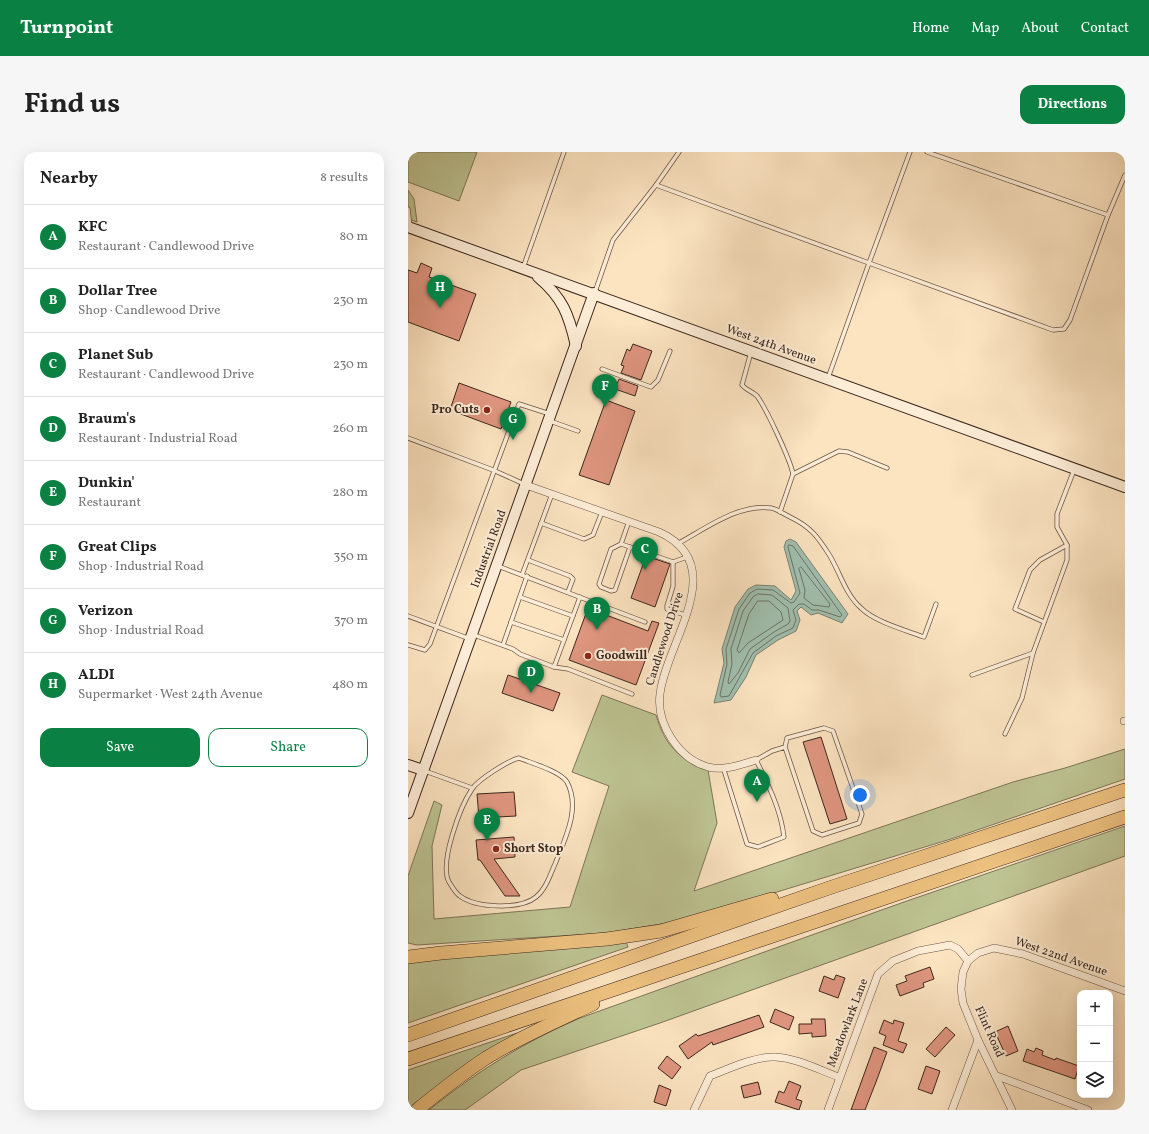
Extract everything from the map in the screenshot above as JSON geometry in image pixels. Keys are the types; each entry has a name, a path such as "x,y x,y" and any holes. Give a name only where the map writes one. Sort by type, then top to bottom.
{"highway":[{"path":"408,1035 829,888 1125,790"},
{"path":"408,1059 1125,817"},
{"path":"408,957 607,939 661,931 792,894 829,888"},
{"path":"408,950 441,953"},
{"path":"417,1110 450,1083 486,1058 532,1033 594,1004 621,988"}],"street":[{"name":"West 24th Avenue","path":"409,227 1125,487"},
{"path":"534,273 553,289 563,304 570,320 576,346"},
{"name":"Industrial Road","path":"408,813 551,418 594,293"},
{"name":"Candlewood Drive","path":"526,485 659,532 678,543 687,557 694,582 686,615 659,694 660,711 671,737 681,751 695,761 709,767 732,768 756,760"},
{"path":"408,765 424,770"},
{"name":"Meadowlark Lane","path":"828,1110 878,974 893,961 918,951 950,945 958,949 968,961"},
{"name":"West 22nd Avenue","path":"968,961 978,954 994,948 1023,954 1125,991"},
{"name":"Flint Road","path":"968,961 963,972 961,989 963,1003 978,1040 997,1076 1012,1110"},
{"path":"952,1110 978,1040"},
{"path":"694,1110 710,1076 739,1064 774,1057 800,1063 839,1077"},
{"path":"997,1076 1088,1110"}],"lane":[{"path":"523,269 564,152"},
{"path":"594,293 613,240 656,185 679,152"},
{"path":"827,380 910,152"},
{"path":"927,152 1108,215"},
{"path":"656,185 1053,330 1064,330 1070,320 1108,215 1125,175"},
{"path":"408,209 409,227"},
{"path":"602,369 651,387 658,380 670,351"},
{"path":"751,351 742,385 745,389 756,395 765,409 793,474 780,512"},
{"path":"408,645 425,650 430,644 518,404 578,430"},
{"path":"408,438 493,470 526,485"},
{"path":"793,474 839,451 848,452 887,468"},
{"path":"1005,734 1022,698 1033,653 1067,560 1067,545 1057,527 1057,514 1075,469"},
{"path":"503,645 520,597 528,560 552,494"},
{"path":"678,543 721,520 741,512 771,508 804,524 814,532 853,598 860,608 869,615 924,637 936,604"},
{"path":"541,524 584,539 593,535 602,511"},
{"path":"629,521 621,544 611,549 599,584 601,587 611,591 615,590 630,548"},
{"path":"621,544 673,562 687,557"},
{"path":"1044,622 1015,609 1030,570 1040,560 1067,545"},
{"path":"528,560 570,576 573,579 568,592"},
{"path":"673,562 673,586 666,606 667,609 686,615"},
{"path":"497,565 645,622"},
{"path":"520,597 573,616"},
{"path":"554,667 580,597"},
{"path":"408,616 437,627 503,645 554,667 568,669 632,694"},
{"path":"512,622 564,640"},
{"path":"972,675 1033,653"},
{"path":"824,728 834,731 862,814 859,823 822,835 813,831 785,747 787,738 824,728"},
{"path":"723,767 747,844 758,847 784,837 782,822 764,775 756,760 772,751 785,747"},
{"path":"519,758 559,774 566,781 572,798 569,825 547,884 536,897 522,904 503,906 474,903 459,896 448,879 447,850 472,788 509,760 519,758"},
{"path":"424,770 472,788"}],"green space":[{"path":"408,152 477,152 459,201 408,182"},
{"path":"408,190 414,199 417,222 408,219"},
{"path":"602,695 656,715 668,743 674,750 688,761 708,770 717,823 694,891 1013,782 1065,768 1125,749 1125,779 951,839 685,920 606,933 417,945 408,943 408,876 434,801 442,805 432,846 434,919 570,907 609,786 572,772"},
{"path":"1125,826 1125,856 660,1023 521,1070 465,1110 429,1110 465,1083 501,1059 539,1037 580,1018 904,902"},
{"path":"626,941 628,947 408,1023 408,961"},
{"path":"517,1033 518,1036 412,1110 408,1110 408,1070"}],"water":[{"path":"790,539 796,542 848,614 842,623 818,613 811,615 801,607 797,611 800,620 796,631 778,640 756,655 746,677 731,700 714,703 724,663 722,649 735,607 748,589 756,585 775,586 791,600 796,591 784,547 786,541"}],"building":[{"path":"421,263 432,268 429,277 476,294 459,341 408,322 408,270 417,273"},
{"path":"633,344 652,351 641,380 621,373 624,366 621,365 627,349 630,351"},
{"path":"619,379 638,386 635,396 615,389"},
{"path":"459,383 511,402 501,429 450,410"},
{"path":"606,400 635,411 609,485 579,475"},
{"path":"646,556 670,564 655,607 631,598"},
{"path":"588,608 648,631 652,621 659,623 636,685 569,660"},
{"path":"508,675 560,693 553,711 502,693"},
{"path":"821,737 847,819 830,824 803,742"},
{"path":"514,792 516,816 479,818 477,794"},
{"path":"514,837 515,857 494,859 520,896 505,896 480,860 478,860 476,840"},
{"path":"930,967 934,979 923,983 924,987 900,996 896,985 907,981 905,976"},
{"path":"836,975 845,978 838,998 819,991 824,976 834,980"},
{"path":"775,1009 794,1017 789,1030 770,1022"},
{"path":"759,1015 764,1027 713,1045 712,1042 688,1059 679,1046 696,1034 698,1036"},
{"path":"811,1019 825,1019 826,1036 812,1037 812,1033 799,1034 799,1024 812,1024"},
{"path":"884,1020 893,1024 894,1020 904,1023 898,1041 907,1044 903,1053 883,1045 886,1036 879,1033"},
{"path":"1008,1026 1018,1051 1006,1056 995,1032"},
{"path":"946,1027 955,1035 935,1057 926,1049"},
{"path":"874,1047 887,1052 865,1110 851,1110"},
{"path":"1036,1048 1043,1051 1042,1055 1077,1065 1075,1079 1023,1061 1027,1049 1034,1052"},
{"path":"667,1056 681,1067 672,1079 658,1068"},
{"path":"926,1066 940,1071 932,1094 918,1089"},
{"path":"789,1081 801,1086 796,1099 802,1101 799,1110 775,1102 779,1091 784,1093"},
{"path":"758,1082 761,1094 744,1098 741,1086"},
{"path":"659,1085 671,1090 666,1106 654,1102"}],"place":[{"name":"ALDI","path":"440,308"},
{"name":"Great Clips","path":"605,407"},
{"name":"Pro Cuts","path":"487,410"},
{"name":"Verizon","path":"513,440"},
{"name":"Planet Sub","path":"645,570"},
{"name":"Dollar Tree","path":"597,630"},
{"name":"Goodwill","path":"588,656"},
{"name":"Braum's","path":"531,693"},
{"name":"KFC","path":"757,802"},
{"name":"Dunkin'","path":"487,841"},
{"name":"Short Stop","path":"496,849"}]}
